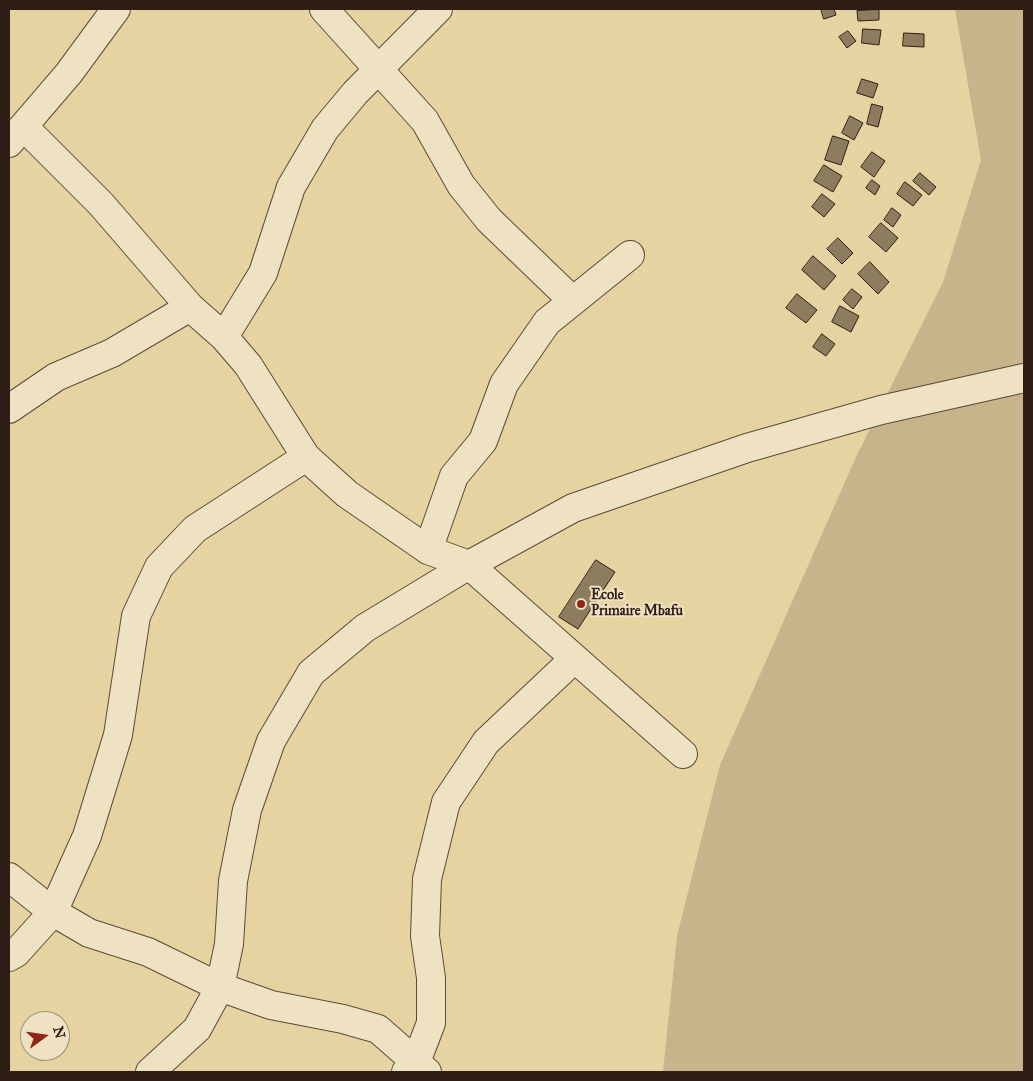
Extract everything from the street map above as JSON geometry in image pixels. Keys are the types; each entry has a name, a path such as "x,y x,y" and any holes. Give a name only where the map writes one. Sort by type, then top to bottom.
{"street":[{"path":"116,9 69,73 16,135 101,204 190,306 224,337 248,365 306,457 347,494 428,550 468,565 683,754"},
{"path":"324,9 425,121 461,185 489,220 572,300"},
{"path":"224,337 263,273 288,195 325,129 378,69 438,9"},
{"path":"428,550 454,476 482,441 504,384 547,322 630,255"},
{"path":"9,409 56,377 112,353 190,306"},
{"path":"150,1072 197,1029 220,987 228,944 233,881 247,810 271,741 312,673 365,628 468,565 573,508 747,448 881,410 1024,378"},
{"path":"9,957 16,953 53,912 87,836 118,735 136,616 159,567 196,529 306,457"},
{"path":"9,876 53,912 89,933 148,952 220,987 271,1005 343,1019 378,1029 416,1069 431,1023 431,978 425,936 426,879 446,802 486,742 574,659"}],"shaded area":[{"path":"955,9 1024,9 1024,1072 663,1072 677,936 720,765 856,457 943,282 981,160"}],"building":[{"path":"821,9 834,9 836,15 824,19"},
{"path":"879,10 879,20 858,21 857,11"},
{"path":"863,29 881,30 879,45 862,43"},
{"path":"848,31 856,41 847,48 839,37"},
{"path":"904,33 924,34 924,47 903,46"},
{"path":"862,79 878,84 873,98 857,93"},
{"path":"872,104 883,107 878,127 867,124"},
{"path":"850,116 863,123 854,140 842,133"},
{"path":"833,136 849,141 841,165 825,160"},
{"path":"872,152 885,161 874,177 861,167"},
{"path":"824,165 842,176 833,192 814,181"},
{"path":"920,173 936,187 929,195 913,181"},
{"path":"872,180 880,186 875,195 866,188"},
{"path":"905,182 922,195 913,206 897,194"},
{"path":"822,194 835,204 824,217 812,207"},
{"path":"892,208 901,215 893,227 884,220"},
{"path":"881,223 898,238 886,252 869,237"},
{"path":"838,238 853,253 842,264 827,249"},
{"path":"813,256 836,276 824,290 802,270"},
{"path":"870,262 889,282 878,294 858,274"},
{"path":"852,289 862,297 853,309 843,300"},
{"path":"797,294 817,310 806,323 786,308"},
{"path":"840,306 859,316 851,332 832,322"},
{"path":"822,334 835,344 826,356 813,347"},
{"path":"596,560 615,572 578,629 559,617"}],"place":[{"name":"Ecole Primaire Mbafu","path":"581,604"}]}
